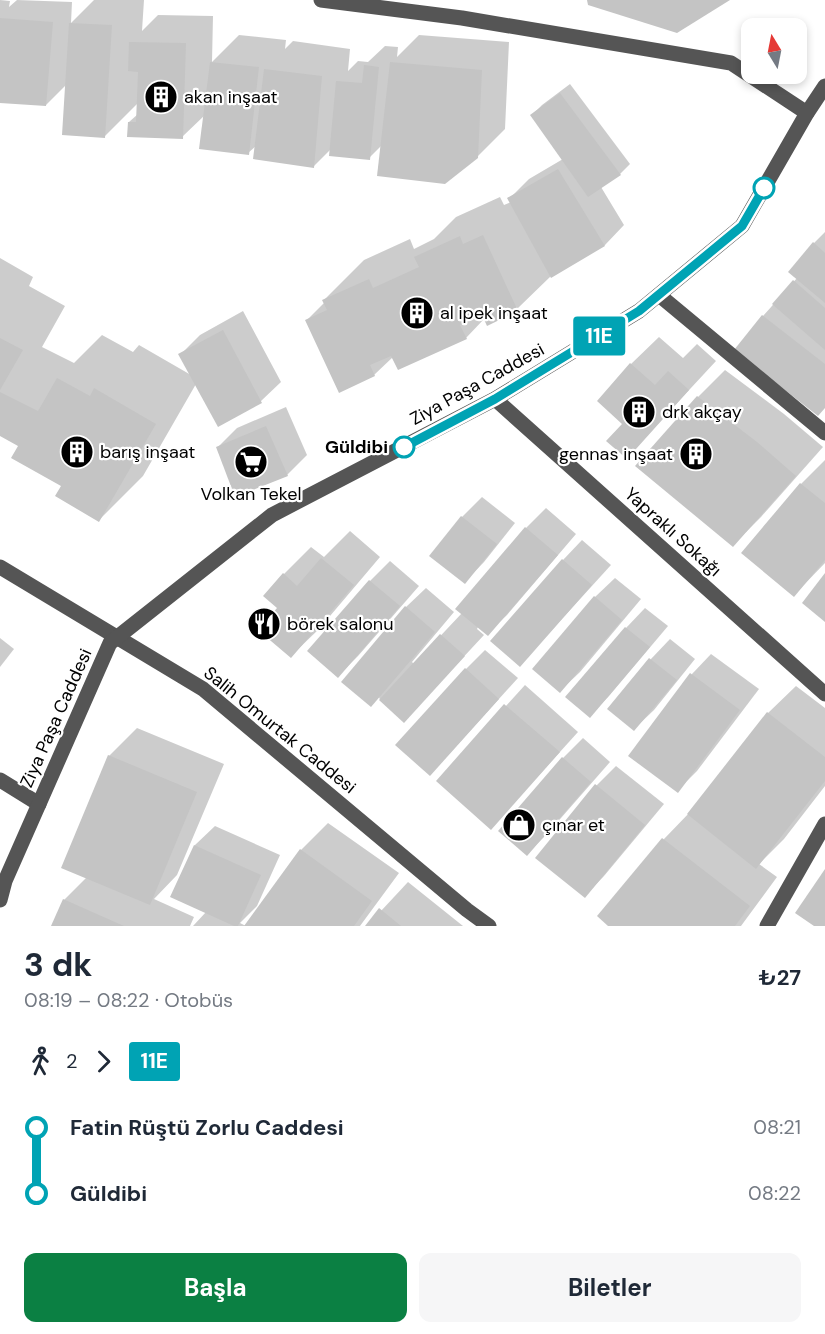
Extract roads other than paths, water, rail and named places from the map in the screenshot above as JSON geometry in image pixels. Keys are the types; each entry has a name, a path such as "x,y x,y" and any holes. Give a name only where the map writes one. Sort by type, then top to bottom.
{"street":[{"path":"321,0 462,18 731,63 807,113"},
{"name":"Ziya Paşa Caddesi","path":"0,900 5,881 110,643 272,515 495,399 639,311 742,226 807,113 825,87"},
{"path":"659,295 825,433"},
{"name":"Yapraklı Sokağı","path":"495,399 825,694"},
{"name":"Salih Omurtak Caddesi","path":"0,567 203,689 489,926"},
{"path":"0,780 39,804"},
{"path":"767,926 825,824"}],"place":[{"name":"akan inşaat","path":"161,97"},
{"name":"al ipek inşaat","path":"417,313"},
{"name":"drk akçay","path":"639,412"},
{"name":"Güldibi","path":"404,447"},
{"name":"barış inşaat","path":"77,452"},
{"name":"gennas inşaat","path":"696,454"},
{"name":"Volkan Tekel","path":"251,462"},
{"name":"börek salonu","path":"264,624"},
{"name":"çınar et","path":"519,825"}]}
